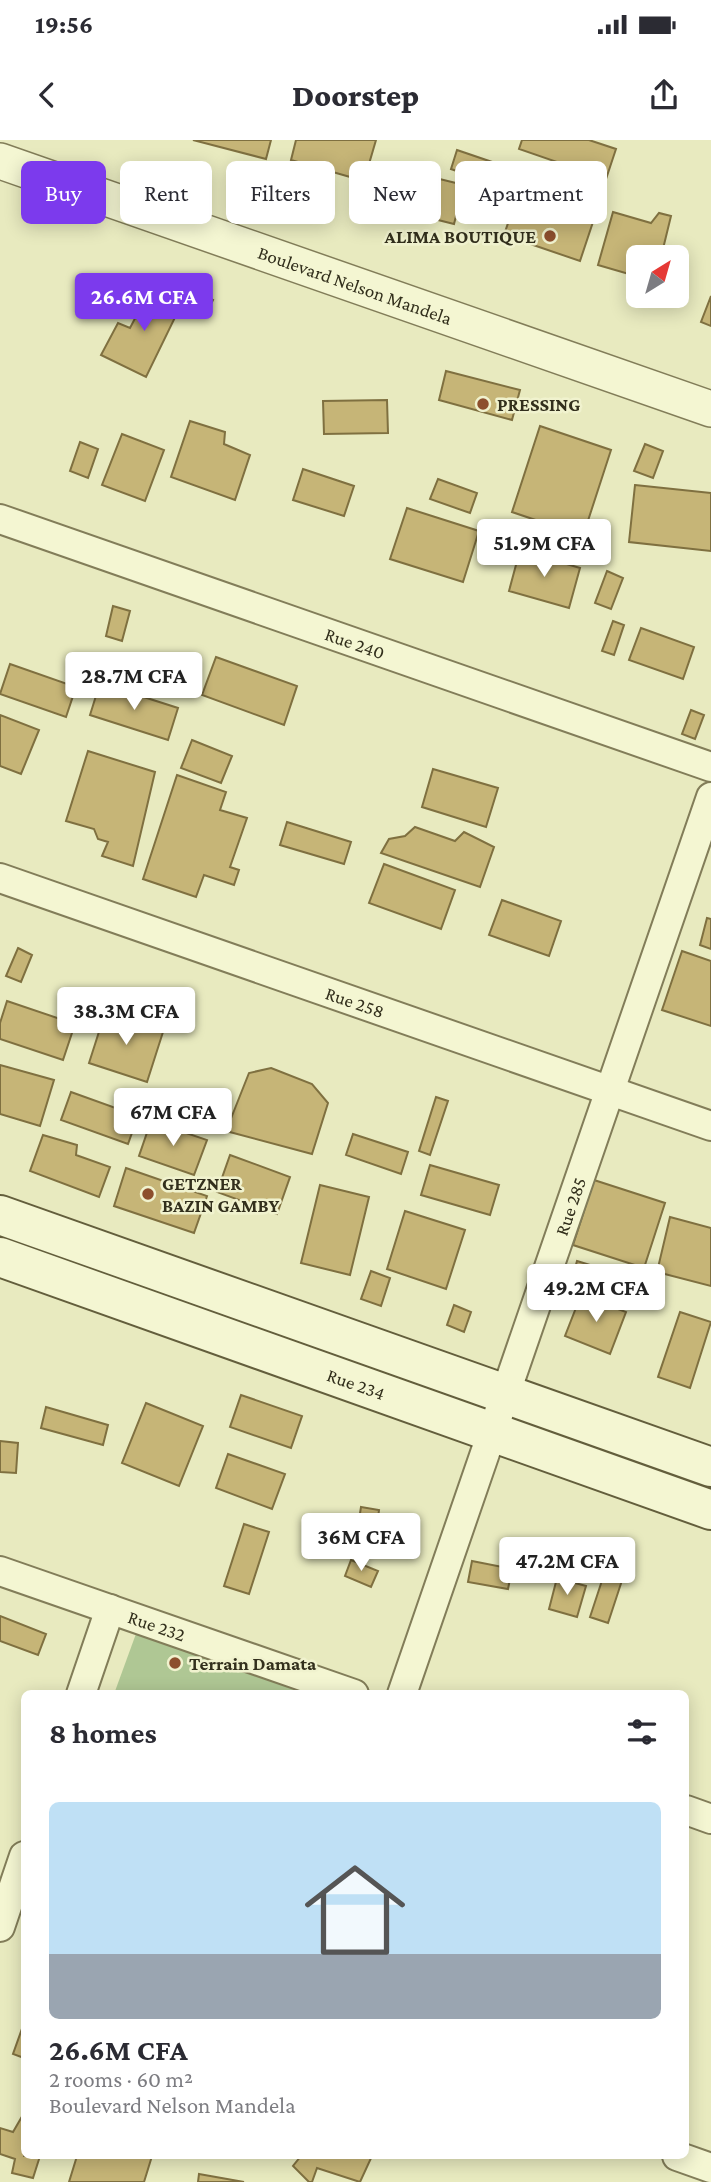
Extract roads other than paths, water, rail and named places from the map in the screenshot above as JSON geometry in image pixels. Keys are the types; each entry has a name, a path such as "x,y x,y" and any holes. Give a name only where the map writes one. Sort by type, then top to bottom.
{"main road":[{"name":"Rue 234","path":"0,1215 711,1466"},
{"name":"Rue 234","path":"0,1257 711,1510"}],"street":[{"name":"Boulevard Nelson Mandela","path":"0,161 711,409"},
{"name":"Rue 240","path":"0,519 711,767"},
{"name":"Rue 285","path":"403,1690 711,797"},
{"name":"Rue 258","path":"0,878 711,1126"},
{"name":"Rue 232","path":"0,1571 343,1690"},
{"path":"81,1690 110,1609"},
{"path":"689,1811 711,1819"},
{"path":"7,1924 21,1869"},
{"path":"686,2159 711,2168"}],"place":[{"name":"ALIMA BOUTIQUE","path":"550,236"},
{"name":"PRESSING","path":"483,404"},
{"name":"GETZNER BAZIN GAMBY","path":"148,1194"},
{"name":"Terrain Damata","path":"175,1663"}]}
